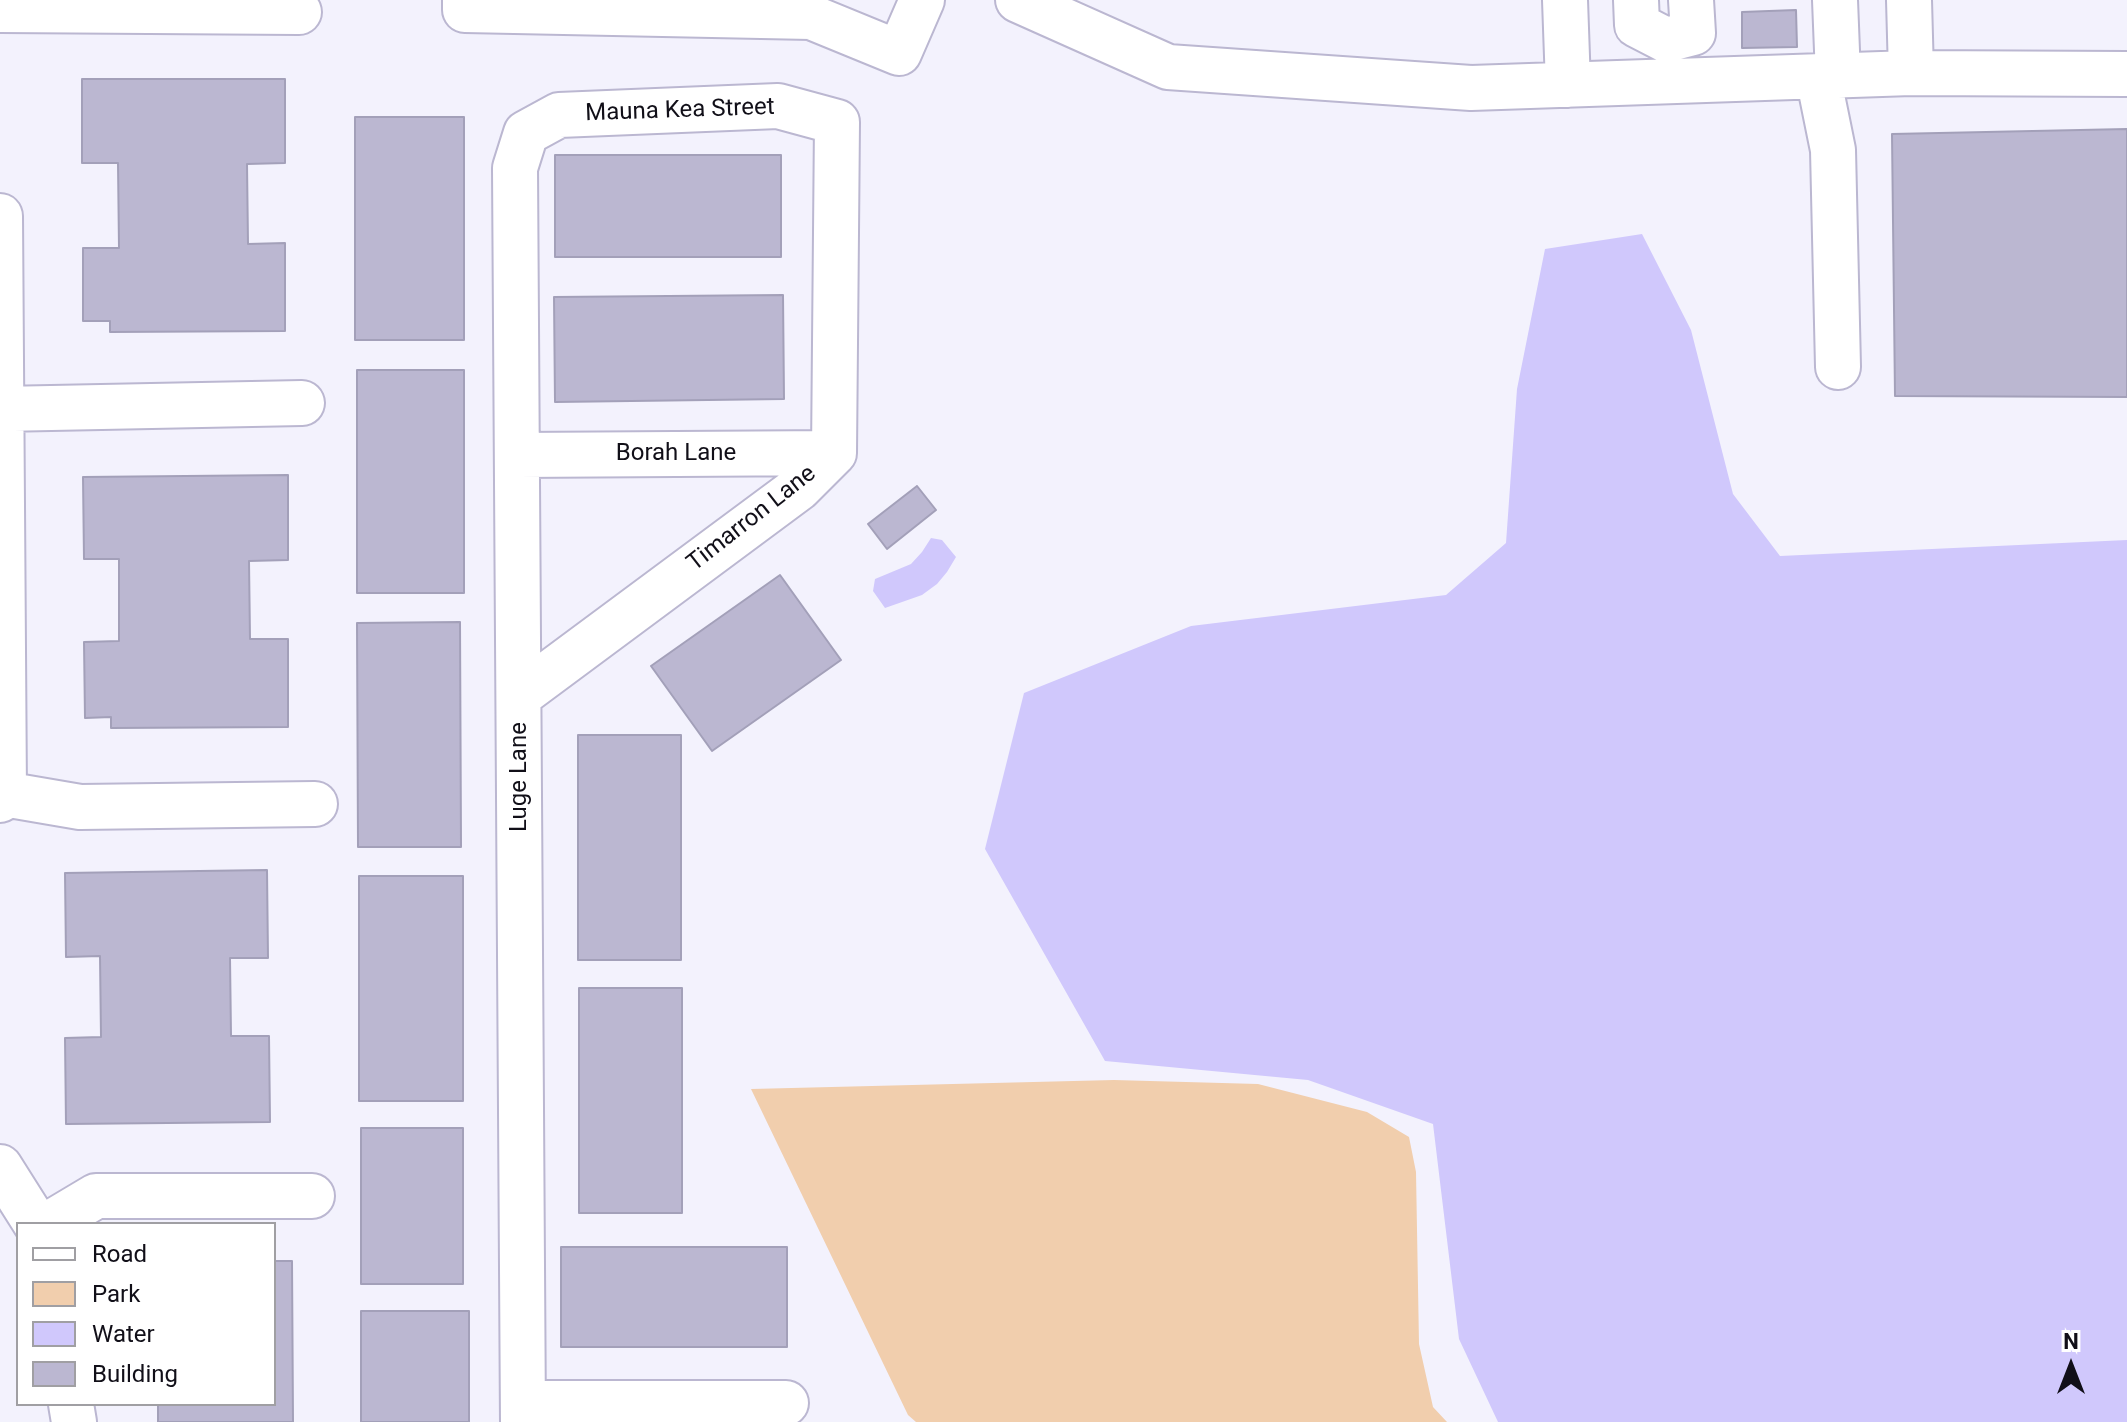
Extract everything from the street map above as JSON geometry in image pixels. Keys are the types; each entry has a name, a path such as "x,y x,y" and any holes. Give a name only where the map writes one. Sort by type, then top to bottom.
{"street":[{"path":"465,0 465,10 811,17 850,15 899,53 922,0"},
{"path":"1018,0 1084,14 1168,67 1471,88 1911,73 2127,74"},
{"path":"1565,0 1568,85"},
{"path":"1636,0 1637,25 1666,40 1693,33 1691,0"},
{"path":"1835,0 1828,76 1833,150 1838,367"},
{"path":"1909,0 1911,73"},
{"path":"0,10 299,12"},
{"name":"Mauna Kea Street","path":"526,133 559,115 778,106 837,122"},
{"name":"Timarron Lane","path":"520,695 799,488 834,453 837,122"},
{"name":"Luge Lane","path":"523,1412 515,168 526,133"},
{"path":"0,216 2,797 80,807 315,804"},
{"path":"1,409 302,403"},
{"name":"Borah Lane","path":"518,455 834,453"},
{"path":"0,1167 35,1222"},
{"path":"52,1222 96,1196 312,1196"},
{"path":"523,1412 720,1413 786,1403"}],"green space":[{"path":"1114,1080 1258,1084 1367,1112 1409,1137 1416,1172 1419,1344 1433,1407 1447,1422 916,1422 908,1415 751,1089"}],"water":[{"path":"1642,234 1691,330 1733,494 1780,556 2127,540 2127,1422 1498,1422 1459,1339 1433,1124 1308,1080 1105,1061 985,849 1024,693 1191,626 1446,595 1506,543 1517,389 1545,249"},
{"path":"931,538 942,540 956,557 947,572 922,595 885,608 873,591 875,579 911,564"}],"building":[{"path":"1796,10 1797,47 1742,48 1742,12"},
{"path":"82,79 285,79 285,163 247,164 248,244 285,243 285,331 110,332 110,321 83,321 83,248 119,248 118,163 82,163"},
{"path":"355,117 464,117 464,340 355,340"},
{"path":"2127,129 2127,397 1895,396 1892,134"},
{"path":"555,155 781,155 781,257 555,257"},
{"path":"783,295 784,399 555,402 554,297"},
{"path":"357,370 464,370 464,593 357,593"},
{"path":"288,475 288,560 249,561 250,639 288,639 288,727 111,728 111,717 85,718 84,642 119,641 119,559 84,559 83,477"},
{"path":"917,486 936,510 887,549 868,524"},
{"path":"780,575 841,660 712,751 651,666"},
{"path":"460,622 461,847 358,847 357,623"},
{"path":"578,735 681,735 681,960 578,960"},
{"path":"267,870 268,958 230,958 231,1036 269,1036 270,1122 66,1124 65,1038 101,1037 100,956 66,957 65,873"},
{"path":"359,876 463,876 463,1101 359,1101"},
{"path":"579,988 682,988 682,1213 579,1213"},
{"path":"361,1128 463,1128 463,1284 361,1284"},
{"path":"561,1247 787,1247 787,1347 561,1347"},
{"path":"276,1261 292,1261 293,1422 158,1422 158,1406 276,1406"},
{"path":"361,1311 469,1311 469,1422 361,1422"}]}
